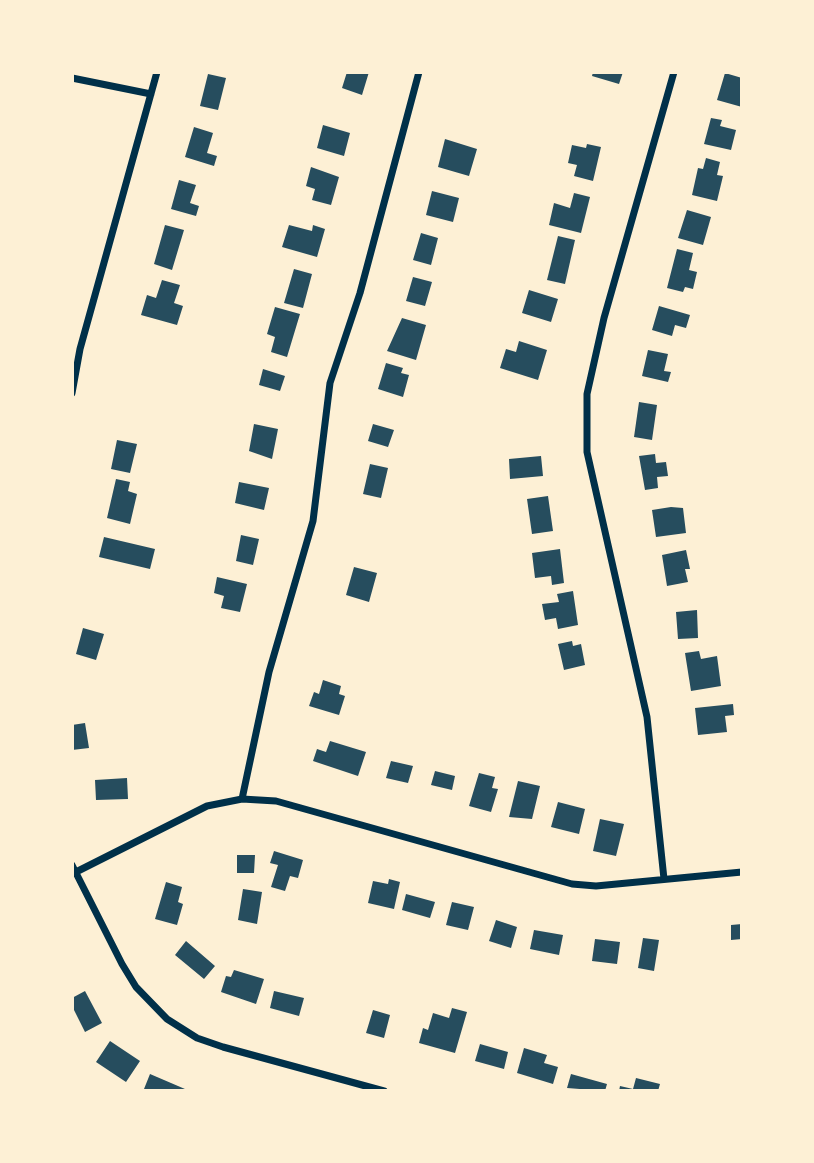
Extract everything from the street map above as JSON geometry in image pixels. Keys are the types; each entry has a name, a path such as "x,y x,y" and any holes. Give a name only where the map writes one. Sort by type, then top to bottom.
{"street":[{"path":"72,393 80,349 157,72"},
{"path":"242,799 269,671 313,521 330,383 360,293 419,72"},
{"path":"664,878 647,717 587,452 587,394 604,318 674,72"},
{"path":"72,78 151,94"},
{"path":"384,1091 223,1047 197,1038 167,1019 136,987 73,870 207,806 242,799 276,802 572,884 596,886 742,872"}],"building":[{"path":"347,72 369,72 362,95 342,88"},
{"path":"593,72 623,72 619,84 592,76"},
{"path":"725,73 742,78 742,107 717,100"},
{"path":"208,74 226,78 218,110 200,106"},
{"path":"711,118 722,120 720,126 736,130 731,150 704,144"},
{"path":"323,125 350,133 344,156 317,148"},
{"path":"194,127 213,133 207,153 217,156 214,166 185,157"},
{"path":"445,139 477,149 469,176 438,167"},
{"path":"587,144 601,147 593,181 574,176 577,165 568,163 572,145 586,148"},
{"path":"706,158 720,162 717,175 723,176 717,201 692,195 698,168 703,169"},
{"path":"311,167 339,177 331,205 312,200 315,189 306,186"},
{"path":"179,180 196,185 190,203 199,206 196,216 171,209"},
{"path":"432,191 459,198 453,222 426,215"},
{"path":"574,193 590,197 581,233 549,225 554,203 570,208"},
{"path":"687,210 711,217 703,245 678,238"},
{"path":"165,225 184,230 172,270 154,264"},
{"path":"289,225 312,231 313,225 325,229 317,257 282,247"},
{"path":"421,233 438,238 431,265 413,260"},
{"path":"558,236 575,240 565,284 547,280"},
{"path":"677,249 693,253 689,270 697,272 693,289 685,287 683,292 667,288"},
{"path":"294,269 312,274 303,308 284,303"},
{"path":"413,277 432,282 425,306 406,301"},
{"path":"162,280 180,285 174,303 183,306 177,325 141,315 147,295 156,298"},
{"path":"529,290 558,299 551,322 522,313"},
{"path":"659,306 690,315 686,328 675,325 672,336 652,330"},
{"path":"275,307 300,314 287,357 271,352 275,337 267,334"},
{"path":"402,318 426,325 416,360 387,351"},
{"path":"519,341 547,350 538,380 500,368 506,349 516,352"},
{"path":"648,350 668,354 664,371 671,372 668,382 642,376"},
{"path":"386,363 403,368 401,373 409,375 403,397 378,389"},
{"path":"263,369 285,376 280,391 259,385"},
{"path":"639,402 657,405 652,440 634,437"},
{"path":"254,424 278,429 272,459 249,451"},
{"path":"373,424 394,430 388,447 368,441"},
{"path":"117,440 137,444 130,473 111,469"},
{"path":"655,454 656,463 666,462 668,476 657,477 658,488 645,490 639,456"},
{"path":"541,456 543,476 510,479 509,459"},
{"path":"370,464 388,468 381,498 363,494"},
{"path":"116,479 130,482 128,491 137,494 130,524 107,518"},
{"path":"239,482 269,488 264,510 235,503"},
{"path":"548,496 553,531 532,534 527,499"},
{"path":"683,508 686,533 656,537 652,510"},
{"path":"241,535 259,539 253,565 236,561"},
{"path":"104,537 155,549 150,569 99,557"},
{"path":"560,549 564,583 552,585 551,576 535,578 532,553"},
{"path":"686,550 690,569 685,569 688,582 667,586 662,555"},
{"path":"354,567 377,573 369,602 346,595"},
{"path":"217,577 247,584 240,612 221,608 224,596 214,593"},
{"path":"573,591 578,625 558,629 556,618 545,620 542,604 559,602 557,594"},
{"path":"697,610 698,638 678,639 676,612"},
{"path":"83,628 104,634 96,660 76,654"},
{"path":"572,641 573,646 581,644 585,665 564,670 558,644"},
{"path":"699,651 701,659 717,656 721,686 691,691 685,653"},
{"path":"323,680 341,686 339,694 345,696 339,715 309,706 314,692 319,694"},
{"path":"733,704 734,715 725,716 727,732 698,735 695,708"},
{"path":"85,723 89,748 72,750 72,725"},
{"path":"330,741 366,752 358,776 313,761 317,749 326,752"},
{"path":"391,761 413,766 408,783 386,778"},
{"path":"435,771 455,776 452,790 431,785"},
{"path":"479,773 495,777 492,788 498,789 491,812 469,806"},
{"path":"127,778 128,799 96,800 95,780"},
{"path":"518,781 540,786 532,819 509,817"},
{"path":"558,802 585,809 579,834 551,827"},
{"path":"600,819 624,824 616,856 593,851"},
{"path":"274,851 303,860 298,878 290,876 285,891 271,887 278,865 270,863"},
{"path":"237,855 255,855 254,873 237,873"},
{"path":"389,879 400,882 394,909 368,903 373,881 388,884"},
{"path":"166,882 182,887 178,902 183,904 177,925 155,919"},
{"path":"243,889 262,892 257,924 238,920"},
{"path":"406,894 435,902 430,918 402,910"},
{"path":"452,902 474,907 468,930 446,925"},
{"path":"496,920 517,927 511,948 489,941"},
{"path":"742,924 742,939 731,940 731,925"},
{"path":"534,930 563,935 559,955 530,949"},
{"path":"643,938 659,940 654,971 638,968"},
{"path":"595,939 620,942 617,964 592,961"},
{"path":"186,941 215,966 204,979 175,955"},
{"path":"234,970 264,979 256,1004 221,992 226,976 231,977"},
{"path":"85,991 102,1023 85,1032 72,1006 72,998"},
{"path":"274,991 304,998 299,1016 270,1008"},
{"path":"452,1008 467,1012 455,1053 419,1043 423,1028 428,1030 433,1013 449,1018"},
{"path":"373,1010 390,1015 384,1038 366,1033"},
{"path":"110,1041 140,1061 126,1082 96,1062"},
{"path":"480,1044 508,1052 504,1069 475,1061"},
{"path":"524,1048 547,1055 544,1063 558,1067 553,1084 517,1073"},
{"path":"150,1074 185,1089 144,1089"},
{"path":"571,1074 607,1084 605,1091 567,1088"},
{"path":"636,1078 660,1084 658,1091 619,1091 620,1086 633,1089"}]}
